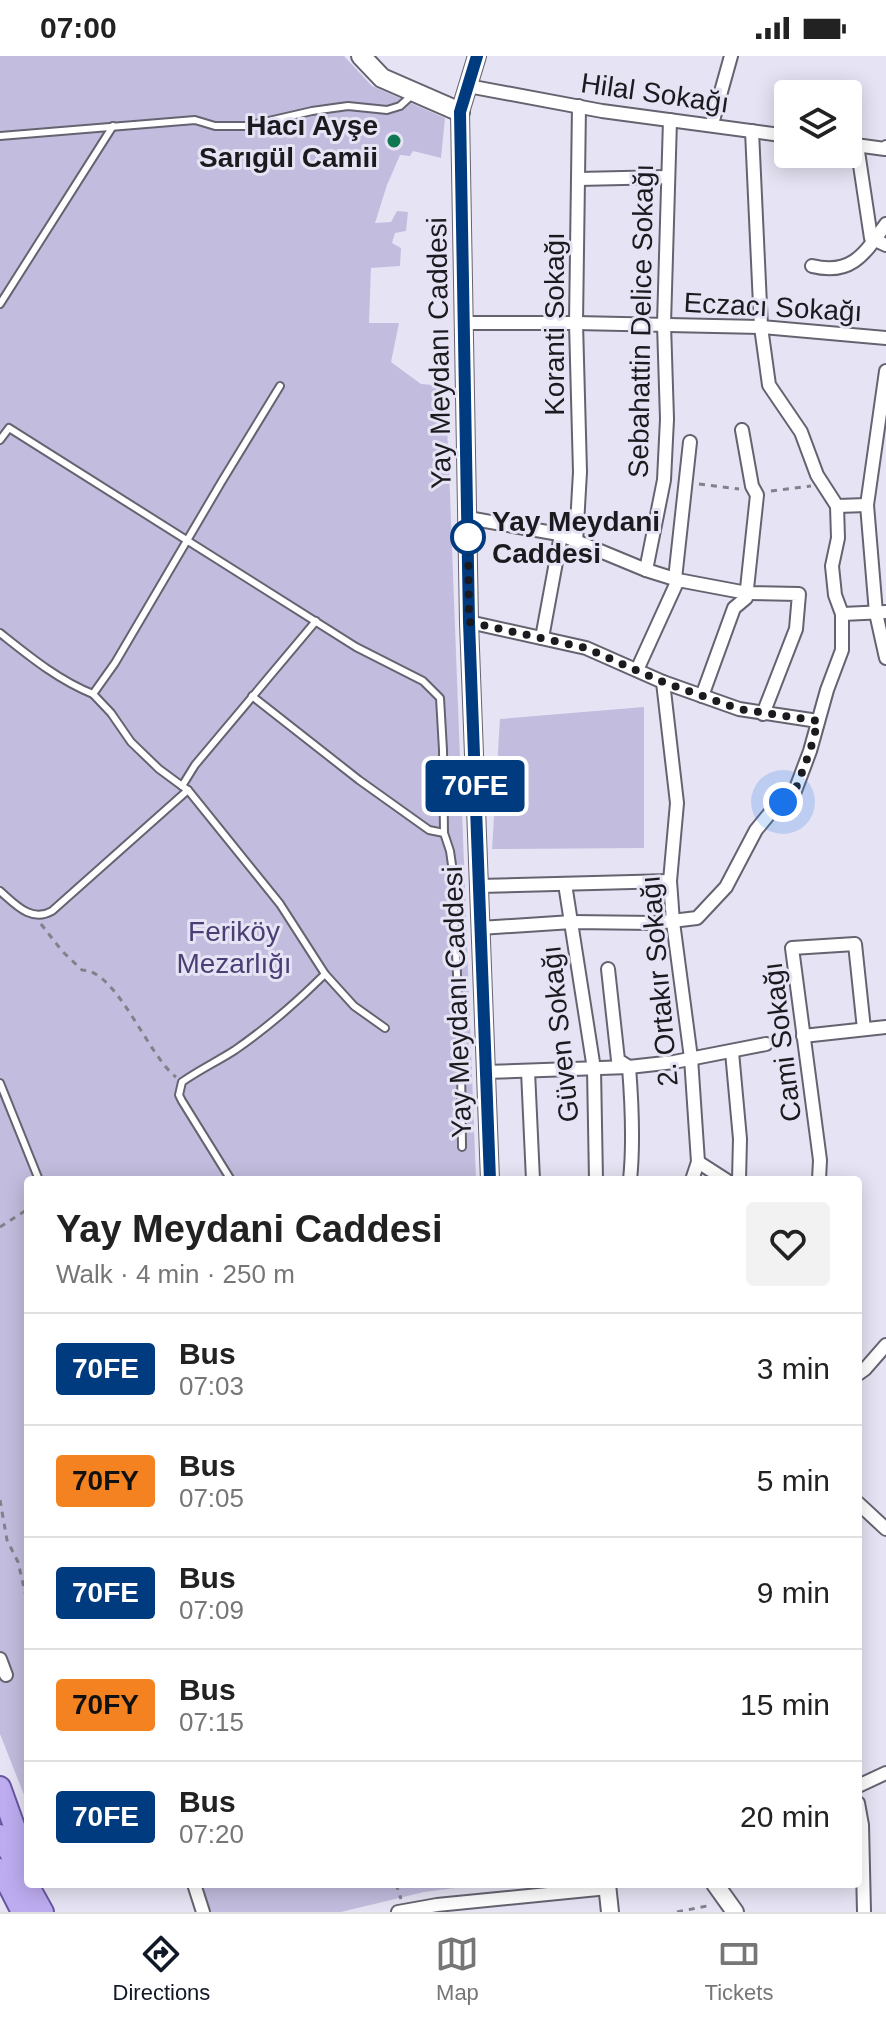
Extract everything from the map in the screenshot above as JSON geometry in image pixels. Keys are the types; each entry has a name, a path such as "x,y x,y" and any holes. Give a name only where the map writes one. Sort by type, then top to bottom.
{"main road":[{"path":"361,56 382,78 460,112"},
{"path":"0,1787 24,1854"},
{"path":"0,1835 24,1877"},
{"path":"0,1869 22,1912"},
{"path":"30,1888 44,1912"},
{"path":"36,1888 44,1912"}],"street":[{"name":"Yay Meydanı Caddesi","path":"477,56 460,112 469,622 490,1176"},
{"path":"712,124 731,56"},
{"name":"Hilal Sokağı","path":"468,86 579,106 774,134"},
{"name":"Koranti Sokağı","path":"576,542 580,472 576,323 579,106"},
{"name":"Sebahattin Delice Sokağı","path":"646,570 664,480 667,419 664,324 670,120"},
{"path":"480,928 572,922 655,923 697,918 726,887 756,830 795,791 810,751 842,650 842,614 835,595 832,566 838,538 837,506 817,475 801,432 769,385 761,327 752,131"},
{"path":"862,145 886,147"},
{"path":"857,168 871,238 880,242"},
{"path":"578,179 668,177"},
{"path":"812,266 829,270 850,264 880,242 886,224"},
{"name":"Eczacı Sokağı","path":"465,323 761,327 886,338"},
{"path":"886,371 867,505 886,658"},
{"path":"702,696 734,608 746,598 747,593 757,495 742,430"},
{"path":"637,670 677,579 690,442"},
{"path":"837,506 867,505"},
{"path":"468,518 561,535 646,570 677,579 747,593 799,594 796,629 763,714"},
{"path":"542,638 561,535"},
{"path":"842,614 881,612"},
{"path":"469,622 586,648 663,682 739,709 818,721"},
{"name":"2. Ortakır Sokağı","path":"663,682 677,803 670,881 691,1058 698,1162 693,1176"},
{"path":"479,886 670,881"},
{"name":"Güven Sokağı","path":"565,884 594,1069 596,1176"},
{"name":"Cami Sokağı","path":"819,1176 820,1160 792,948 855,944 864,1029"},
{"path":"608,969 618,1060 629,1067"},
{"path":"803,1036 886,1027"},
{"path":"485,1072 629,1067 674,1062 766,1044"},
{"path":"732,1052 740,1139 739,1176"},
{"path":"629,1067 633,1118 630,1176"},
{"path":"528,1071 533,1176"},
{"path":"698,1162 720,1176"},
{"path":"862,1371 886,1345"},
{"path":"862,1507 886,1529"},
{"path":"0,1659 6,1675"},
{"path":"862,1784 886,1773"},
{"path":"862,1825 864,1912"},
{"path":"195,1888 203,1912"},
{"path":"398,1912 590,1888"},
{"path":"608,1888 610,1912"},
{"path":"718,1888 731,1907"}],"lane":[{"path":"0,136 195,120 215,126 247,126 348,106 387,110 400,106 415,92"},
{"path":"0,304 113,126"},
{"path":"93,694 115,663 280,386"},
{"path":"0,423 356,647 423,681 440,698 444,833 452,865 462,1147"},
{"path":"0,440 9,428"},
{"path":"0,891 16,905 36,915 43,916 52,911 185,788 195,765 316,621"},
{"path":"0,633 36,662 75,687 93,694 131,742 185,788 280,904 325,974 354,1006 385,1028"},
{"path":"252,696 429,830 444,833"},
{"path":"229,1176 179,1095 182,1082 267,1027 325,974"},
{"path":"0,1083 37,1176"}],"path":[{"path":"686,483 765,492 823,485"},
{"path":"36,915 62,951 82,970 90,970 112,988 168,1071 182,1082"},
{"path":"0,1227 24,1212"},
{"path":"0,1500 7,1540 18,1562 24,1588"},
{"path":"677,1912 731,1907"}],"green space":[{"name":"Feriköy Mezarlığı","path":"0,56 344,56 372,86 445,118 441,158 413,151 410,156 400,155 387,185 375,223 391,222 397,211 408,212 406,231 395,233 392,243 401,248 400,266 371,268 369,323 399,323 391,362 421,384 445,386 476,1176 24,1176 24,1795 0,1734"},
{"path":"644,707 644,848 492,849 500,719"},
{"path":"201,1888 455,1888 424,1892 341,1912 209,1912"}],"bus line":[{"name":"70FE","path":"477,56 460,112 469,622 490,1176"}],"place":[{"name":"Hacı Ayşe Sarıgül Camii","path":"394,141"},
{"name":"Yay Meydani Caddesi","path":"468,537"}],"route":[{"path":"468,537 469,622 586,648 663,682 739,709 818,721 795,791 783,802"}]}
